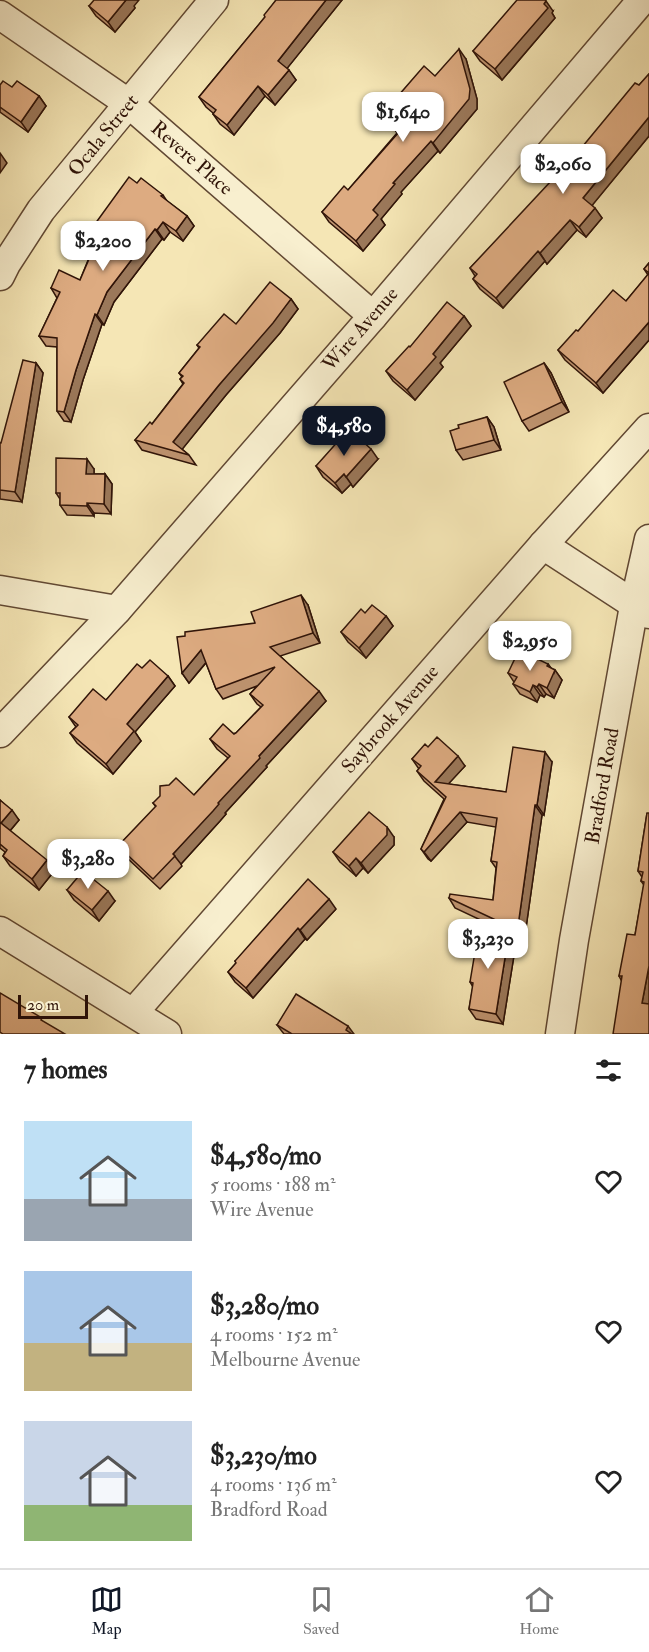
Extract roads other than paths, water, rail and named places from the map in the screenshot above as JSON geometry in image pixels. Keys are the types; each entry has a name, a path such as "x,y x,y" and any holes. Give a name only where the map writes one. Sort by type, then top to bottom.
{"street":[{"name":"Ocala Street","path":"0,276 41,210 214,0"},
{"name":"Wire Avenue","path":"0,733 117,610 373,316 642,0"},
{"name":"Revere Place","path":"0,15 128,103 373,316"},
{"name":"Saybrook Avenue","path":"134,1012 543,545 649,428"},
{"name":"Bradford Road","path":"560,1034 574,940 642,610 649,539"},
{"path":"543,545 642,610"},
{"path":"0,590 117,610"},
{"path":"0,931 167,1034"}]}
